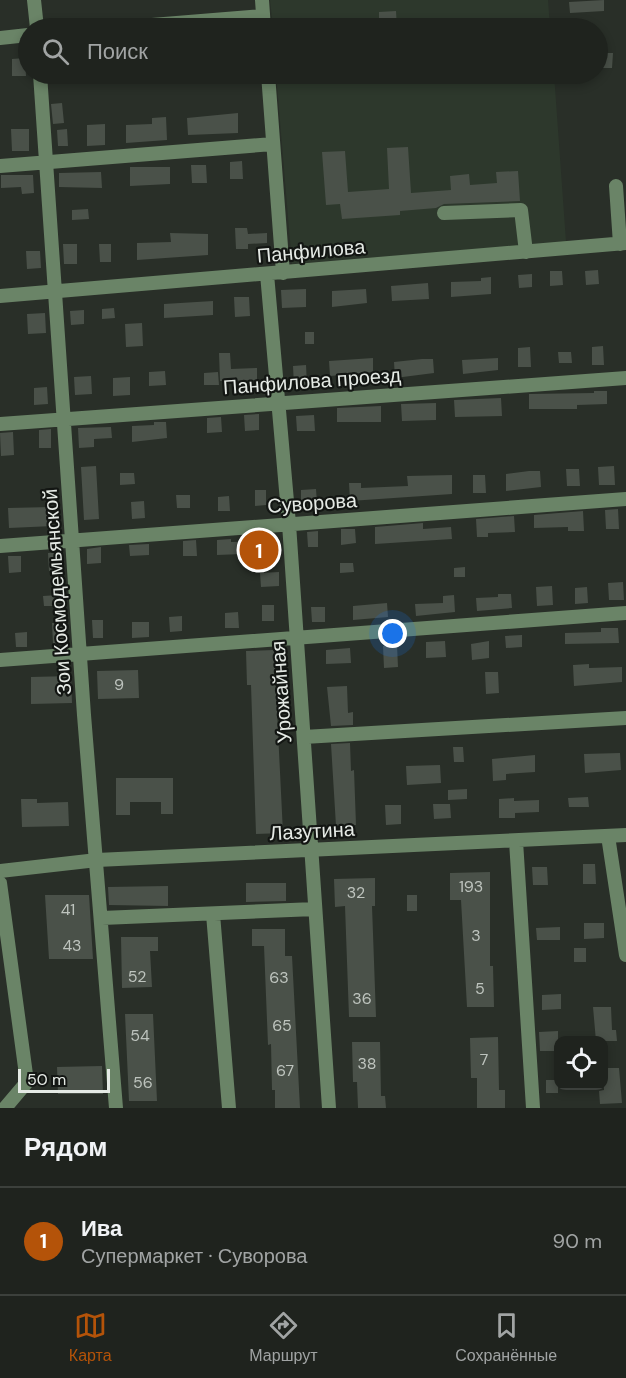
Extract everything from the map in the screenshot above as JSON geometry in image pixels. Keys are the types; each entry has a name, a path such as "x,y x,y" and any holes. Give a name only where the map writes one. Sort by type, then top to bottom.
{"street":[{"path":"34,0 36,18"},
{"path":"262,0 264,18"},
{"path":"0,38 18,37"},
{"name":"Зои Космодемьянской","path":"41,84 57,291 80,654 116,1108"},
{"path":"269,84 283,273"},
{"path":"0,166 273,144"},
{"path":"616,186 623,244"},
{"path":"444,213 521,210 526,252"},
{"name":"Панфилова","path":"0,296 623,244"},
{"name":"Урожайная","path":"267,274 298,638 328,1108"},
{"name":"Панфилова проезд","path":"0,424 626,378"},
{"name":"Суворова","path":"0,546 626,499"},
{"path":"0,660 626,613"},
{"path":"304,737 626,718"},
{"name":"Лазутина","path":"0,871 97,860 626,835"},
{"path":"608,836 626,955"},
{"path":"516,841 532,1108"},
{"path":"0,884 27,1082 5,1108"},
{"path":"102,918 315,909"},
{"path":"213,914 229,1108"}],"shaded area":[{"path":"270,0 548,0 549,18 272,18"},
{"path":"277,84 555,84 566,242 292,264"}],"building":[{"path":"604,0 604,11 570,13 569,2"},
{"path":"396,11 396,18 379,18 379,12"},
{"path":"608,53 613,53 612,68 608,68"},
{"path":"12,59 18,59 18,76 12,76"},
{"path":"62,103 64,123 53,124 51,104"},
{"path":"238,113 238,133 188,135 187,118"},
{"path":"166,117 167,140 126,143 126,125 152,124 152,118"},
{"path":"105,124 105,145 87,146 87,125"},
{"path":"11,129 29,129 29,151 12,151"},
{"path":"67,129 68,146 58,146 57,130"},
{"path":"408,147 411,193 451,190 450,176 469,174 470,185 497,183 496,172 518,171 520,201 444,204 436,208 400,211 400,215 342,219 340,204 326,205 322,152 345,151 348,192 389,189 387,148"},
{"path":"242,161 243,179 230,179 230,162"},
{"path":"191,165 206,165 207,183 192,183"},
{"path":"130,167 170,167 170,184 130,186"},
{"path":"101,172 102,188 59,187 59,173"},
{"path":"1,175 33,175 34,193 22,194 21,187 1,188"},
{"path":"88,209 89,219 72,220 72,210"},
{"path":"235,228 247,228 248,234 267,233 267,243 248,244 248,249 236,249"},
{"path":"170,233 208,234 208,255 137,260 137,243 171,242"},
{"path":"63,244 77,244 77,264 64,264"},
{"path":"99,244 111,244 111,262 100,262"},
{"path":"26,251 40,251 41,268 27,269"},
{"path":"598,270 599,284 586,285 585,271"},
{"path":"550,271 562,271 563,285 550,286"},
{"path":"532,274 532,287 519,288 518,275"},
{"path":"491,277 491,294 451,297 451,282 481,281 481,278"},
{"path":"428,283 429,299 392,301 391,286"},
{"path":"306,289 306,307 282,308 281,290"},
{"path":"366,289 367,303 332,307 332,291"},
{"path":"234,297 249,297 250,316 235,317"},
{"path":"213,301 213,315 164,318 164,304"},
{"path":"114,308 115,318 102,319 102,309"},
{"path":"84,310 84,324 71,325 70,311"},
{"path":"45,313 46,333 28,334 27,314"},
{"path":"142,323 143,346 126,347 125,324"},
{"path":"305,332 314,332 314,344 305,344"},
{"path":"603,346 604,365 592,365 592,347"},
{"path":"530,347 531,367 518,367 518,348"},
{"path":"558,352 571,352 572,363 559,363"},
{"path":"219,353 230,353 231,369 257,368 257,380 220,381"},
{"path":"373,358 373,372 330,376 329,361"},
{"path":"498,358 498,370 463,374 462,360"},
{"path":"433,359 434,373 395,378 394,362"},
{"path":"306,365 307,385 294,386 293,366"},
{"path":"165,371 166,385 149,386 149,372"},
{"path":"218,372 219,385 204,385 204,373"},
{"path":"91,376 92,394 75,395 74,377"},
{"path":"130,377 130,395 113,396 113,378"},
{"path":"47,387 48,404 34,405 34,388"},
{"path":"594,391 607,391 607,404 577,405 577,409 529,409 529,394 594,393"},
{"path":"501,398 502,416 455,417 454,400"},
{"path":"436,403 436,420 402,421 401,404"},
{"path":"381,406 381,422 337,422 337,408"},
{"path":"259,414 259,430 245,431 244,415"},
{"path":"314,415 315,431 297,431 296,416"},
{"path":"221,417 222,432 207,433 207,418"},
{"path":"154,422 166,422 167,438 132,442 132,426 154,425"},
{"path":"111,427 112,438 94,439 94,447 79,448 78,428"},
{"path":"51,429 51,448 39,448 39,430"},
{"path":"13,432 14,455 1,456 0,433"},
{"path":"96,466 99,519 84,520 81,467"},
{"path":"614,466 615,485 599,485 598,467"},
{"path":"566,469 579,469 580,486 567,486"},
{"path":"540,471 541,487 506,491 506,474"},
{"path":"120,473 134,473 135,484 120,485"},
{"path":"452,475 452,494 350,501 349,483 361,483 361,488 408,486 407,476"},
{"path":"473,475 485,475 486,493 473,493"},
{"path":"316,489 317,503 301,503 301,490"},
{"path":"255,490 266,490 266,505 255,506"},
{"path":"176,495 190,495 190,508 177,508"},
{"path":"229,496 230,511 218,511 218,497"},
{"path":"144,501 145,518 132,519 131,502"},
{"path":"52,507 53,526 9,528 8,508"},
{"path":"618,509 619,529 606,529 605,510"},
{"path":"583,511 584,531 568,531 568,527 534,528 534,515"},
{"path":"514,516 515,532 488,533 488,537 477,537 476,519"},
{"path":"423,523 423,529 451,527 452,539 375,544 375,527"},
{"path":"341,529 355,529 356,543 341,545"},
{"path":"318,531 318,547 308,547 307,532"},
{"path":"231,539 231,542 266,541 267,557 242,558 242,554 217,555 217,540"},
{"path":"196,540 197,556 183,556 183,541"},
{"path":"149,544 149,555 130,556 129,545"},
{"path":"101,547 101,563 87,564 87,549"},
{"path":"63,552 63,570 49,571 48,553"},
{"path":"8,556 21,556 21,572 9,573"},
{"path":"340,563 353,563 354,572 340,573"},
{"path":"465,567 465,577 454,577 454,568"},
{"path":"279,572 279,586 261,587 260,573"},
{"path":"623,582 624,600 609,600 608,583"},
{"path":"552,586 553,605 537,606 536,587"},
{"path":"587,587 588,603 575,604 575,588"},
{"path":"498,594 511,594 512,608 477,611 476,598 498,597"},
{"path":"58,595 58,606 44,606 43,596"},
{"path":"454,595 455,612 416,616 415,604 443,603 443,596"},
{"path":"387,603 388,617 353,620 353,606"},
{"path":"262,605 274,605 274,621 262,621"},
{"path":"311,607 325,607 325,622 312,622"},
{"path":"238,612 239,628 225,628 225,613"},
{"path":"182,616 182,631 170,632 169,617"},
{"path":"92,620 103,620 103,638 93,638"},
{"path":"66,622 67,643 53,644 52,623"},
{"path":"132,622 149,622 149,637 132,638"},
{"path":"601,628 618,628 619,643 565,644 565,633 601,632"},
{"path":"27,632 27,647 16,647 15,633"},
{"path":"522,635 522,647 506,648 505,636"},
{"path":"445,641 446,657 426,658 426,642"},
{"path":"489,641 489,658 472,660 471,644"},
{"path":"397,645 398,667 384,668 383,646"},
{"path":"350,648 351,663 326,664 326,650"},
{"path":"274,650 283,833 256,834 251,685 247,685 246,651"},
{"path":"589,664 589,668 622,667 622,682 574,686 573,665"},
{"path":"138,670 139,698 98,699 97,671"},
{"path":"485,672 498,672 499,693 486,694"},
{"path":"71,676 72,703 31,704 31,677"},
{"path":"347,686 348,713 353,712 353,725 331,726 327,687"},
{"path":"350,743 351,771 354,770 356,825 336,826 331,744"},
{"path":"453,747 463,747 464,762 454,762"},
{"path":"620,753 621,770 585,773 584,754"},
{"path":"535,755 535,772 506,774 506,780 493,781 492,759"},
{"path":"440,765 441,783 407,785 406,766"},
{"path":"116,778 173,778 173,814 161,814 161,802 130,802 130,815 116,815"},
{"path":"467,789 467,799 448,800 448,790"},
{"path":"588,797 589,807 569,807 568,798"},
{"path":"514,798 514,801 539,800 539,812 515,813 515,818 499,818 499,799"},
{"path":"21,799 37,799 37,803 68,802 69,826 22,827"},
{"path":"433,804 450,804 451,818 434,819"},
{"path":"385,805 401,805 401,824 386,825"},
{"path":"583,864 595,864 596,884 583,884"},
{"path":"532,867 547,867 548,885 533,885"},
{"path":"490,872 490,966 493,966 494,1007 467,1007 461,900 450,900 450,873"},
{"path":"375,878 375,906 372,906 376,1017 349,1017 345,906 335,907 334,879"},
{"path":"246,883 286,883 286,901 246,902"},
{"path":"168,886 168,906 109,905 108,887"},
{"path":"45,895 89,895 93,959 49,959"},
{"path":"407,895 417,895 417,911 407,911"},
{"path":"584,923 604,923 604,938 584,939"},
{"path":"560,927 560,940 537,940 536,928"},
{"path":"252,929 285,929 285,956 292,956 300,1108 275,1108 275,1090 272,1090 271,1044 268,1045 264,946 252,946"},
{"path":"121,937 158,937 158,951 150,951 152,987 122,988"},
{"path":"574,948 586,948 586,962 574,962"},
{"path":"561,994 561,1009 542,1010 542,995"},
{"path":"593,1007 611,1007 612,1030 616,1030 617,1041 608,1041 608,1036 596,1036"},
{"path":"125,1014 153,1014 157,1101 129,1101"},
{"path":"558,1031 558,1036 554,1036 554,1051 540,1051 539,1032"},
{"path":"498,1037 499,1090 505,1090 505,1108 477,1108 477,1078 471,1078 470,1038"},
{"path":"352,1042 380,1042 381,1096 385,1096 386,1108 358,1108 357,1082 353,1082"},
{"path":"102,1066 103,1094 58,1094 57,1067"},
{"path":"608,1068 619,1068 622,1103 600,1104 599,1091 608,1090"},
{"path":"546,1080 554,1080 554,1090 558,1090 558,1093 546,1093"}],"place":[{"name":"Ива","path":"259,550"}]}
